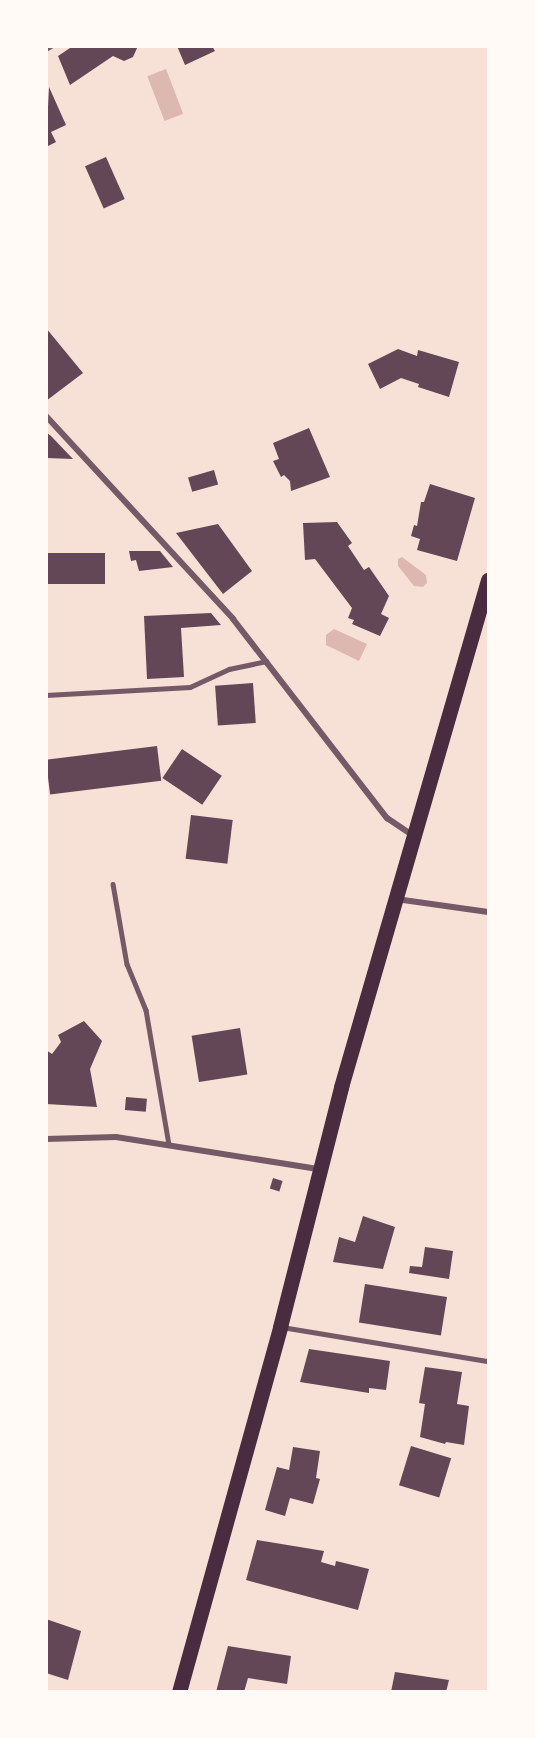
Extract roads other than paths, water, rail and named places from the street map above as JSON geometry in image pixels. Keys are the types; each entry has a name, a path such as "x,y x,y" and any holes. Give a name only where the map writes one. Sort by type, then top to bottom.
{"main road":[{"path":"179,1692 280,1327 341,1087 489,580"}],"street":[{"path":"46,49 51,46"},
{"path":"46,416 233,619 387,818 413,836"},
{"path":"395,899 489,912"},
{"path":"46,1139 116,1137 320,1169"}],"lane":[{"path":"46,695 190,687 229,669 266,661"},
{"path":"113,884 127,964 146,1010 169,1145"},
{"path":"280,1327 489,1361"}]}
